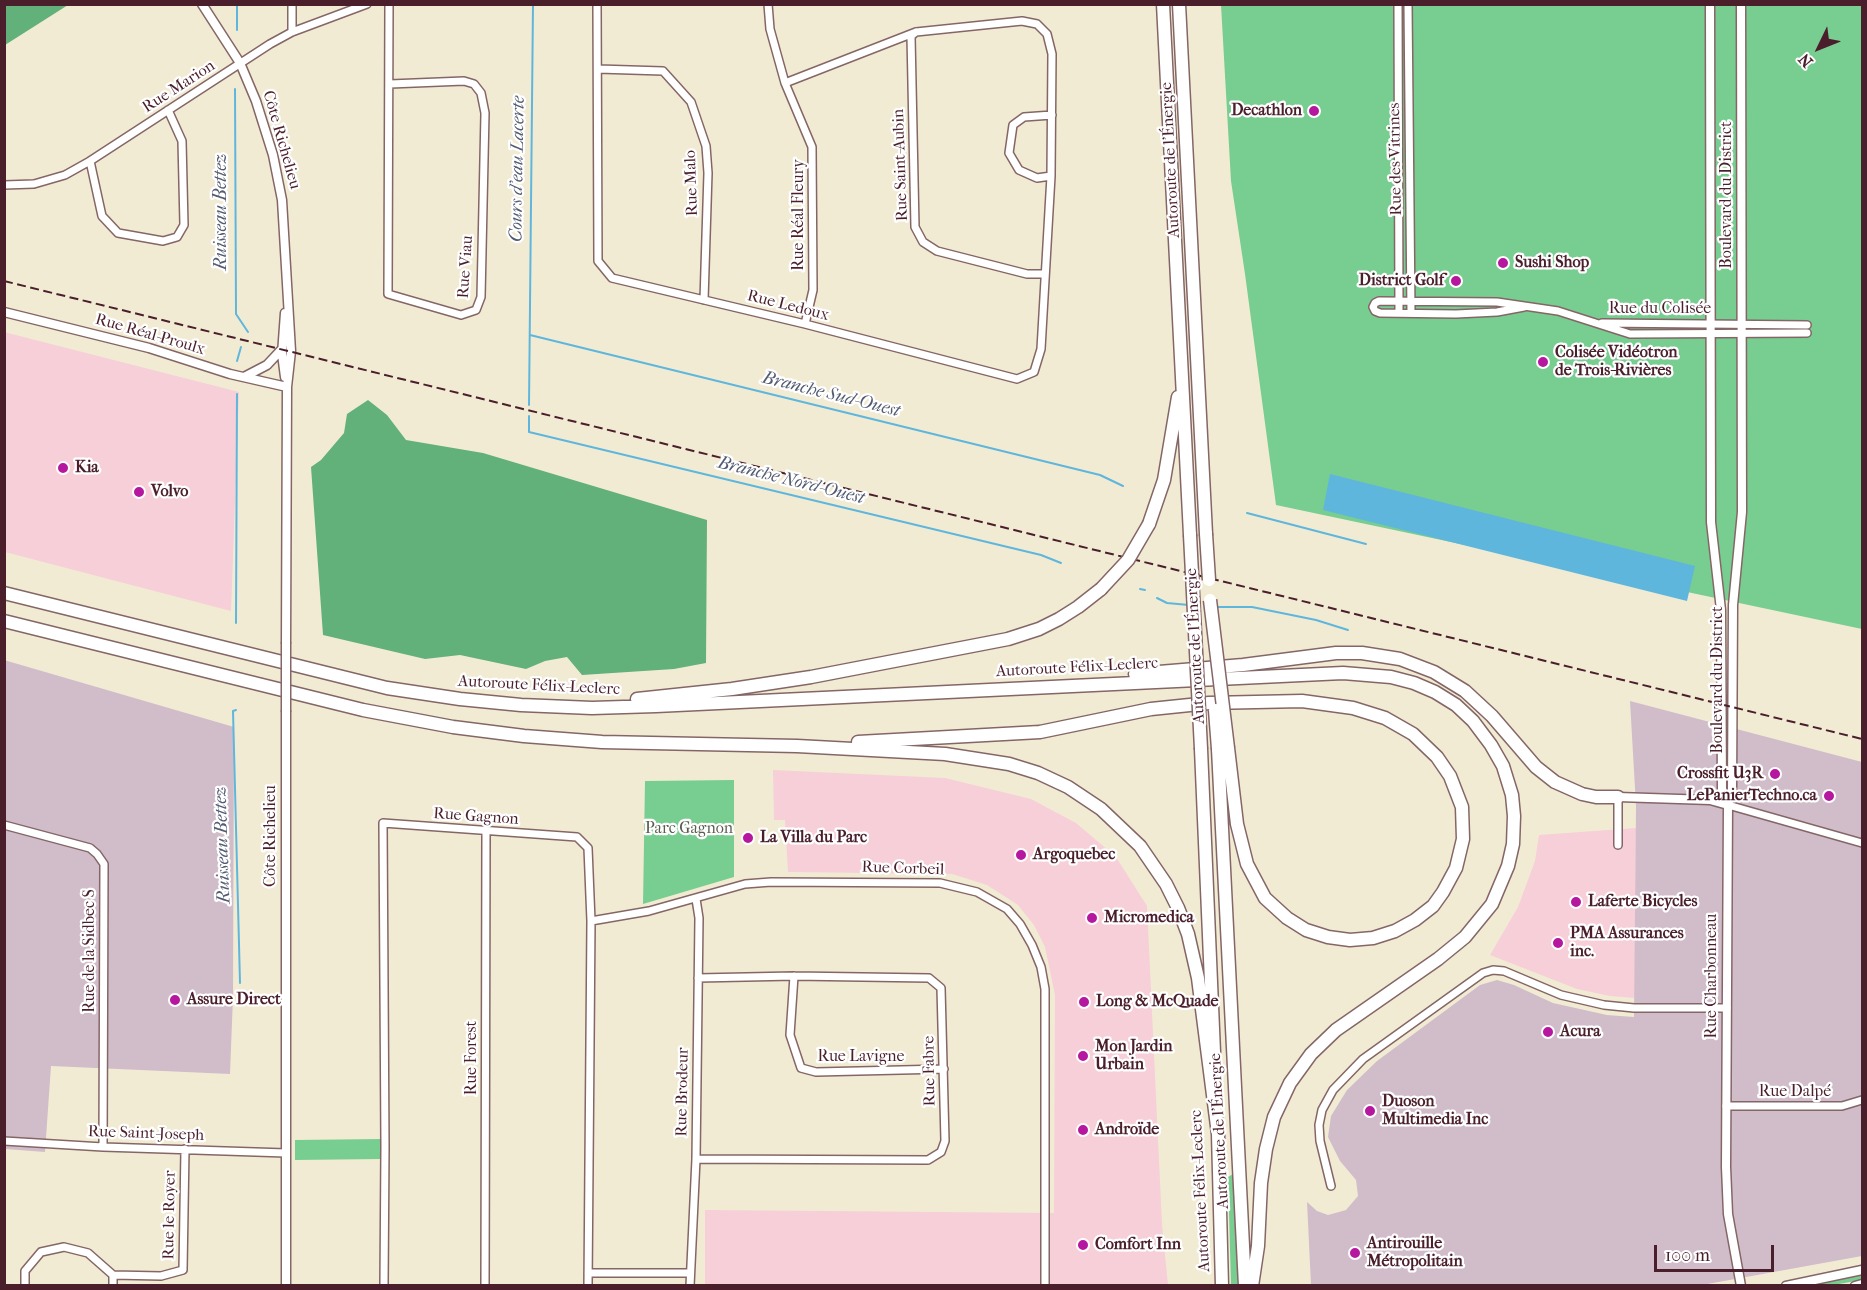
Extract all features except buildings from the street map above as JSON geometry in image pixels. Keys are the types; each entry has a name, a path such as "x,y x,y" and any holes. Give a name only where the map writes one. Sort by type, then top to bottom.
{"highway":[{"name":"Autoroute de l'Énergie","path":"1163,4 1218,1134"},
{"name":"Autoroute de l'Énergie","path":"1179,4 1206,534 1223,748 1245,1286"},
{"path":"564,707 732,689 845,671 998,641 1025,634 1053,622 1078,607 1101,589 1128,560 1149,524 1164,480 1182,375"},
{"name":"Autoroute Félix-Leclerc","path":"4,593 387,688 480,702 564,707 667,706 1314,674 1377,675 1414,683 1449,700 1473,721 1496,752 1510,788 1514,823 1510,859 1498,892 1484,915 1464,937 1446,953 1336,1030 1311,1054 1290,1083 1274,1118 1266,1149 1261,1183 1258,1246 1252,1286"},
{"name":"Autoroute Félix-Leclerc","path":"4,621 342,705 459,728 612,743 797,746 945,754 1002,762 1038,773 1060,783 1115,820 1140,846 1156,867 1185,925 1198,978 1218,1134 1222,1286"},
{"path":"939,691 1230,666 1326,654 1354,652 1378,655 1420,665 1453,683 1486,711 1536,767 1560,785 1587,795 1618,797"},
{"path":"797,746 1040,732 1151,710 1203,704 1284,700 1345,706 1377,715 1406,729 1432,751 1450,776 1462,807 1464,831 1459,860 1449,884 1422,916 1402,928 1381,936 1358,940 1335,939 1313,933 1293,922 1265,898 1247,864 1223,748"}],"street":[{"name":"Côte Richelieu","path":"202,4 240,63 265,129 280,189 284,225 291,351 287,387 286,1286"},
{"path":"292,4 292,32"},
{"name":"Rue Marion","path":"4,185 34,184 65,175 292,32 367,4"},
{"name":"Rue Viau","path":"389,4 388,294 461,315 476,310 482,286 485,113 481,93 474,84 464,81 390,84"},
{"name":"Rue Ledoux","path":"597,4 598,261 612,278 805,324 1017,379 1034,372 1041,350 1051,176 1052,54 1047,34 1037,24 1022,21 916,32 785,83"},
{"name":"Rue Réal Fleury","path":"768,4 770,29 785,83 813,147 813,290 805,324"},
{"name":"Rue des Vitrines","path":"1398,4 1399,313"},
{"name":"Rue des Vitrines","path":"1408,4 1411,313"},
{"name":"Boulevard du District","path":"1710,4 1711,522 1721,610 1722,789 1728,805"},
{"name":"Boulevard du District","path":"1728,805 1732,790 1734,599 1742,528 1741,4"},
{"name":"Rue Saint-Aubin","path":"916,32 911,36 915,228 923,242 937,251 1027,274 1046,274"},
{"name":"Rue Malo","path":"598,69 663,71 691,102 706,146 708,173 704,300"},
{"path":"90,161 102,216 118,232 163,242 177,237 184,225 182,141 168,110"},
{"path":"1051,176 1037,178 1019,170 1009,153 1013,125 1024,117 1052,115"},
{"name":"Côte Richelieu","path":"287,297 282,349 287,387"},
{"name":"Rue du Colisée","path":"1524,307 1474,314 1378,312 1373,307 1377,301 1497,302 1555,310 1630,334 1725,334 1742,329"},
{"name":"Rue Réal-Proulx","path":"4,312 149,348 244,377 287,387"},
{"name":"Rue du Colisée","path":"1593,323 1711,323 1727,324 1742,329"},
{"path":"1742,329 1807,325"},
{"path":"1742,329 1807,333"},
{"path":"244,377 267,365 282,349"},
{"path":"1618,845 1618,797 1710,800 1863,843"},
{"name":"Rue Charbonneau","path":"1728,805 1727,1204 1741,1286"},
{"name":"Rue Gagnon","path":"384,1286 383,823 577,837 588,849 591,921 588,1286"},
{"name":"Rue de la Sidbec S","path":"4,825 90,848 104,864 103,1147"},
{"name":"Rue Forest","path":"485,1286 486,831"},
{"name":"Rue Corbeil","path":"591,921 623,917 758,882 925,881 947,883 977,892 1001,905 1012,914 1032,945 1041,967 1045,989 1045,1286"},
{"name":"Rue Brodeur","path":"690,1286 696,1160 699,918 696,899"},
{"path":"1331,1186 1320,1141 1319,1125 1322,1110 1333,1090 1363,1059 1483,973 1493,970 1504,971 1562,995 1613,1006 1639,1009 1727,1008"},
{"name":"Rue Fabre","path":"696,1160 928,1160 941,1152 945,1141 941,988 929,978 794,976 698,978"},
{"name":"Rue Lavigne","path":"794,976 790,1035 801,1068 816,1072 944,1069"},
{"name":"Rue Dalpé","path":"1726,1106 1842,1106 1863,1100"},
{"name":"Rue Saint-Joseph","path":"4,1140 103,1147 286,1153"},
{"name":"Rue le Royer","path":"113,1275 161,1276 183,1270 185,1149"},
{"path":"25,1286 26,1271 41,1252 64,1247 88,1253 113,1275 113,1286"},
{"path":"1786,1286 1863,1270"},
{"path":"588,1273 690,1273"},
{"path":"1855,1286 1863,1284"}],"shaded area":[{"path":"4,332 239,392 231,611 5,552"},
{"path":"4,660 234,727 233,997 230,1074 51,1066 45,1152 5,1149"},
{"path":"1630,701 1862,762 1862,1256 1702,1285 1311,1285 1307,1202 1317,1211 1328,1215 1346,1210 1358,1196 1356,1180 1340,1161 1328,1137 1331,1116 1347,1090 1377,1061 1480,985 1497,980 1514,985 1553,1003 1607,1015 1634,1017 1636,806"},
{"path":"773,770 945,778 1031,799 1076,823 1116,857 1147,906 1162,1224 1168,1285 705,1285 705,1210 1054,1213 1055,995 1045,947 1034,925 1018,905 987,885 952,874 788,872 785,820 774,820"},
{"path":"1636,828 1635,998 1610,996 1577,989 1490,955 1518,907 1535,861 1539,835"}],"green space":[{"path":"5,4 68,4 68,5 5,45"},
{"path":"1221,5 1862,5 1862,629 1276,505 1231,181"},
{"path":"368,400 387,415 406,440 483,453 707,520 706,663 674,669 582,675 567,657 545,661 526,669 460,655 425,659 323,635 311,467 321,460 344,433 347,414"},
{"name":"Parc Gagnon","path":"734,780 734,877 643,904 645,781"},
{"path":"381,1139 381,1159 295,1160 295,1140"},
{"path":"1233,1174 1238,1286 1231,1285 1228,1177"},
{"path":"1862,1274 1862,1280 1808,1286"}],"water":[{"path":"1330,474 1695,566 1687,601 1323,510"}],"waterway":[{"name":"Ruisseau Bettez","path":"237,4 237,30"},
{"name":"Cours d'eau Lacerte","path":"529,405 533,4"},
{"name":"Ruisseau Bettez","path":"235,89 236,314 248,332"},
{"name":"Branche Sud-Ouest","path":"530,335 1100,475 1123,486"},
{"name":"Ruisseau Bettez","path":"237,361 241,347"},
{"name":"Ruisseau Bettez","path":"236,623 237,394"},
{"name":"Branche Nord-Ouest","path":"529,416 529,432 1041,555 1061,563"},
{"name":"Branche Sud-Ouest","path":"1247,513 1366,544"},
{"name":"Branche Nord-Ouest","path":"1140,589 1145,590"},
{"name":"Branche Nord-Ouest","path":"1157,598 1167,603 1189,605"},
{"name":"Branche Nord-Ouest","path":"1216,607 1252,607 1316,620 1348,630"},
{"name":"Ruisseau Bettez","path":"236,710 233,711 240,983"}],"railway":[{"path":"4,281 1862,739"}],"place":[{"name":"Decathlon","path":"1314,111"},
{"name":"Sushi Shop","path":"1503,263"},
{"name":"District Golf","path":"1456,281"},
{"name":"Colisée Vidéotron de Trois-Rivières","path":"1543,362"},
{"name":"Kia","path":"63,468"},
{"name":"Volvo","path":"139,492"},
{"name":"Crossfit U3R","path":"1775,774"},
{"name":"LePanierTechno.ca","path":"1829,796"},
{"name":"La Villa du Parc","path":"748,838"},
{"name":"Argoquebec","path":"1021,855"},
{"name":"Laferte Bicycles","path":"1576,902"},
{"name":"Micromedica","path":"1092,918"},
{"name":"PMA Assurances inc.","path":"1558,943"},
{"name":"Assure Direct","path":"175,1000"},
{"name":"Long & McQuade","path":"1084,1002"},
{"name":"Acura","path":"1548,1032"},
{"name":"Mon Jardin Urbain","path":"1083,1056"},
{"name":"Duoson Multimedia Inc","path":"1370,1111"},
{"name":"Androïde","path":"1083,1130"},
{"name":"Comfort Inn","path":"1083,1245"},
{"name":"Antirouille Métropolitain","path":"1355,1253"}]}
